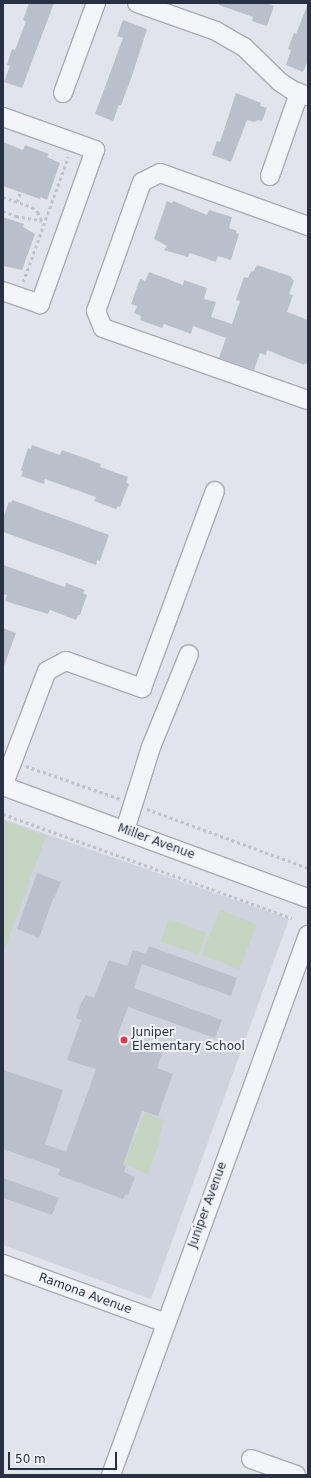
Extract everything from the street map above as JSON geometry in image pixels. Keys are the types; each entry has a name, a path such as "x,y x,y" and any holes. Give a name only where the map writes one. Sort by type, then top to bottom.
{"street":[{"path":"63,93 96,3"},
{"path":"137,3 178,10 244,47 280,82 304,95 270,176"},
{"path":"3,117 95,150 40,304 9,286"},
{"path":"308,226 160,173 142,182 96,311 103,328 308,400"},
{"path":"3,786 47,671 66,661 142,688 215,491"},
{"path":"125,830 151,747 189,654"},
{"name":"Miller Avenue","path":"3,786 308,898"},
{"name":"Juniper Avenue","path":"111,1475 308,935"},
{"name":"Ramona Avenue","path":"3,1264 166,1323"},
{"path":"251,1459 296,1475"}],"path":[{"path":"9,286 22,284 43,221 69,153"},
{"path":"16,202 22,187"},
{"path":"3,197 32,207 38,212 43,221"},
{"path":"3,211 16,216 43,221"},
{"path":"12,760 308,868"},
{"path":"3,814 292,918"}],"shaded area":[{"name":"Juniper Elementary School","path":"3,819 289,919 151,1299 3,1245"}],"green space":[{"path":"3,820 46,836 3,954"},
{"path":"220,910 257,925 239,969 202,955"},
{"path":"169,919 207,933 198,955 161,942"},
{"path":"144,1113 164,1120 160,1140 148,1175 124,1164"}],"building":[{"path":"29,3 54,3 22,88 4,82 10,66 7,65 12,49 15,50 26,21 23,20"},
{"path":"219,3 265,3 274,6 267,26 252,21 253,17 219,5"},
{"path":"307,6 308,60 303,72 286,65 291,50 288,49 294,33 296,34"},
{"path":"123,20 147,29 132,76 113,121 95,114 123,38 117,36"},
{"path":"236,93 261,103 260,106 267,108 262,121 258,120 254,122 247,120 231,162 212,155 217,141 220,142"},
{"path":"3,142 23,150 25,145 49,154 47,157 60,163 47,200 3,186"},
{"path":"167,201 172,203 173,201 207,215 209,210 232,217 229,228 237,231 236,233 239,234 231,260 218,256 216,262 190,253 188,257 164,250 167,246 154,239"},
{"path":"3,217 24,224 23,227 35,234 22,270 3,266"},
{"path":"257,265 290,276 294,281 289,294 293,295 287,312 308,320 308,365 305,363 304,365 267,350 266,355 260,353 254,370 219,358 226,338 193,326 191,334 164,324 162,328 140,320 141,316 134,313 137,306 131,304 140,279 145,281 149,272 183,285 184,280 207,288 204,299 216,302 211,317 232,324 240,301 236,300 244,277 248,278 251,271 253,272"},
{"path":"32,445 60,455 62,450 101,464 100,467 128,477 126,483 129,484 120,507 118,506 116,509 94,501 96,497 45,479 44,484 21,476 23,471 21,470 28,448 31,449"},
{"path":"12,500 109,535 100,561 97,560 96,565 3,532 3,518 9,502 11,503"},
{"path":"3,565 65,587 66,583 85,590 83,593 87,595 80,615 78,615 76,620 50,610 48,614 5,601 7,595 3,594"},
{"path":"3,628 16,633 4,666 3,665"},
{"path":"37,873 61,882 53,899 39,938 17,929"},
{"path":"149,946 237,978 231,996 142,964 134,988 222,1020 215,1038 128,1007 117,1037 162,1053 157,1068 173,1074 158,1116 142,1111 123,1165 126,1166 124,1172 135,1177 128,1195 126,1194 123,1199 58,1175 60,1169 3,1149 3,1070 63,1090 45,1144 66,1152 96,1069 67,1060 81,1020 76,1018 81,1003 86,995 94,998 109,960 127,966 133,950 146,954"},
{"path":"3,1178 59,1198 52,1215 3,1198"}],"place":[{"name":"Juniper Elementary School","path":"124,1040"}]}
